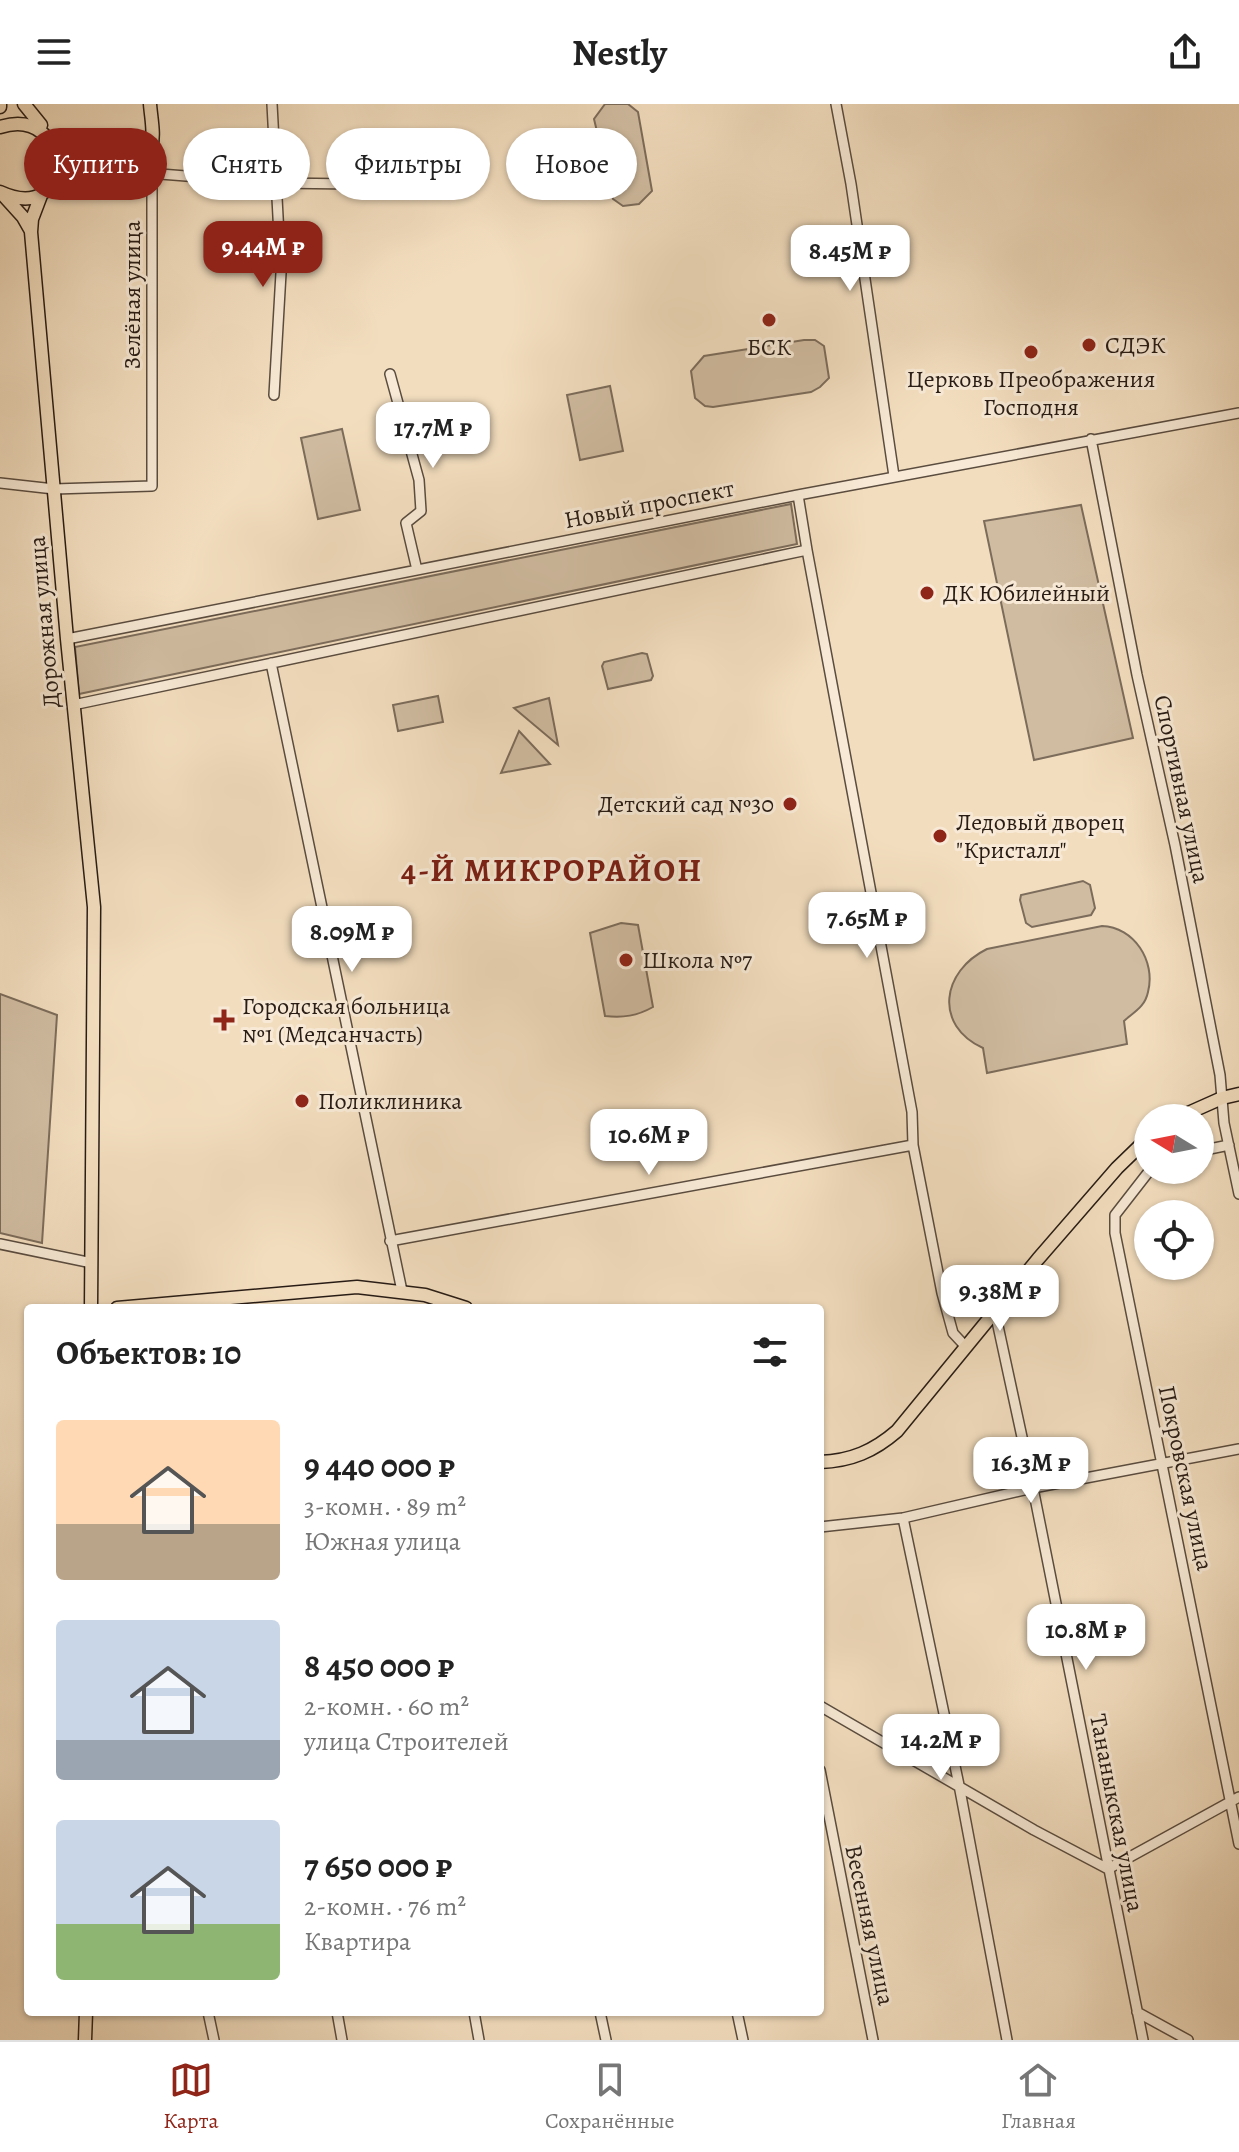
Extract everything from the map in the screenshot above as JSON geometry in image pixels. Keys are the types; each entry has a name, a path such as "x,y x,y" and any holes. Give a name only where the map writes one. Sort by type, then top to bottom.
{"main road":[{"path":"24,104 43,128"},
{"name":"Зелёная улица","path":"150,104 151,128"},
{"path":"0,127 19,121 41,128"},
{"path":"0,193 24,198"},
{"path":"0,193 23,217 31,232"},
{"path":"31,232 32,219 41,200"},
{"name":"Дорожная улица","path":"31,232 94,907 91,1304"},
{"path":"1208,1104 1239,1094"},
{"path":"824,1461 858,1456 883,1442 915,1410 1134,1152"},
{"path":"162,1304 342,1288 402,1291 451,1304"},
{"path":"85,2040 86,2016"}],"street":[{"path":"272,104 273,128"},
{"path":"836,104 851,184 894,476"},
{"name":"Зелёная улица","path":"54,489 152,486 154,200"},
{"path":"274,395 281,273 277,200"},
{"path":"390,374 419,480 421,511 406,523 417,570"},
{"name":"Новый проспект","path":"67,639 894,476 1239,413"},
{"name":"Спортивная улица","path":"1091,439 1137,675 1175,845 1220,1075 1239,1194"},
{"path":"0,483 54,489"},
{"path":"798,495 912,1112 913,1145 949,1321 953,1333 966,1347"},
{"path":"73,705 807,550"},
{"path":"271,663 402,1291"},
{"path":"390,1241 913,1145"},
{"path":"1214,1148 1229,1145"},
{"name":"Покровская улица","path":"1139,1184 1115,1215 1115,1233 1235,1800 1239,1844"},
{"path":"0,1244 92,1263"},
{"name":"Тананыкская улица","path":"995,1312 1143,2040"},
{"path":"824,1527 903,1518 1033,1488 1239,1449"},
{"path":"903,1518 959,1785 1007,2040"},
{"path":"824,1708 1034,1830 1108,1869 1235,1800"},
{"name":"Весенняя улица","path":"824,1790 873,2040"},
{"path":"1137,2012 1188,2040"},
{"path":"209,2016 214,2040"},
{"path":"338,2016 342,2040"},
{"path":"475,2016 479,2040"},
{"path":"601,2016 606,2040"},
{"path":"738,2016 743,2040"}],"shaded area":[{"path":"605,104 628,104 638,112 652,191 639,204 623,206 614,200 637,200 637,128 596,128 594,119"},
{"path":"815,340 824,346 829,378 811,392 713,407 705,406 695,398 691,371 704,356"},
{"path":"610,386 623,451 580,460 567,395"},
{"path":"342,429 360,510 318,519 301,438"},
{"path":"791,504 797,544 79,694 75,647"},
{"path":"1081,505 1133,738 1034,760 984,521"},
{"path":"647,654 653,676 651,680 608,689 602,666 604,662"},
{"path":"438,696 443,722 398,731 393,705"},
{"path":"549,698 558,745 514,708"},
{"path":"519,731 550,764 501,773"},
{"path":"1083,881 1090,885 1095,908 1091,915 1032,927 1026,923 1021,895"},
{"path":"621,923 638,925 653,1007 630,1016 605,1016 590,933"},
{"path":"1102,926 1124,932 1133,939 1149,969 1147,997 1139,1009 1124,1021 1127,1044 987,1073 983,1048 956,1026 950,1012 949,998 960,971 987,949"},
{"path":"0,994 57,1015 42,1243 0,1233"}],"place":[{"name":"БСК","path":"769,320"},
{"name":"СДЭК","path":"1089,345"},
{"name":"Церковь Преображения Господня","path":"1031,352"},
{"name":"ДК Юбилейный","path":"927,593"},
{"name":"Детский сад №30","path":"790,804"},
{"name":"Ледовый дворец \"Кристалл\"","path":"940,836"},
{"name":"Школа №7","path":"626,960"},
{"name":"Городская больница №1 (Медсанчасть)","path":"224,1020"},
{"name":"Поликлиника","path":"302,1101"}],"district":[{"name":"4-Й МИКРОРАЙОН","path":"552,870"}]}
